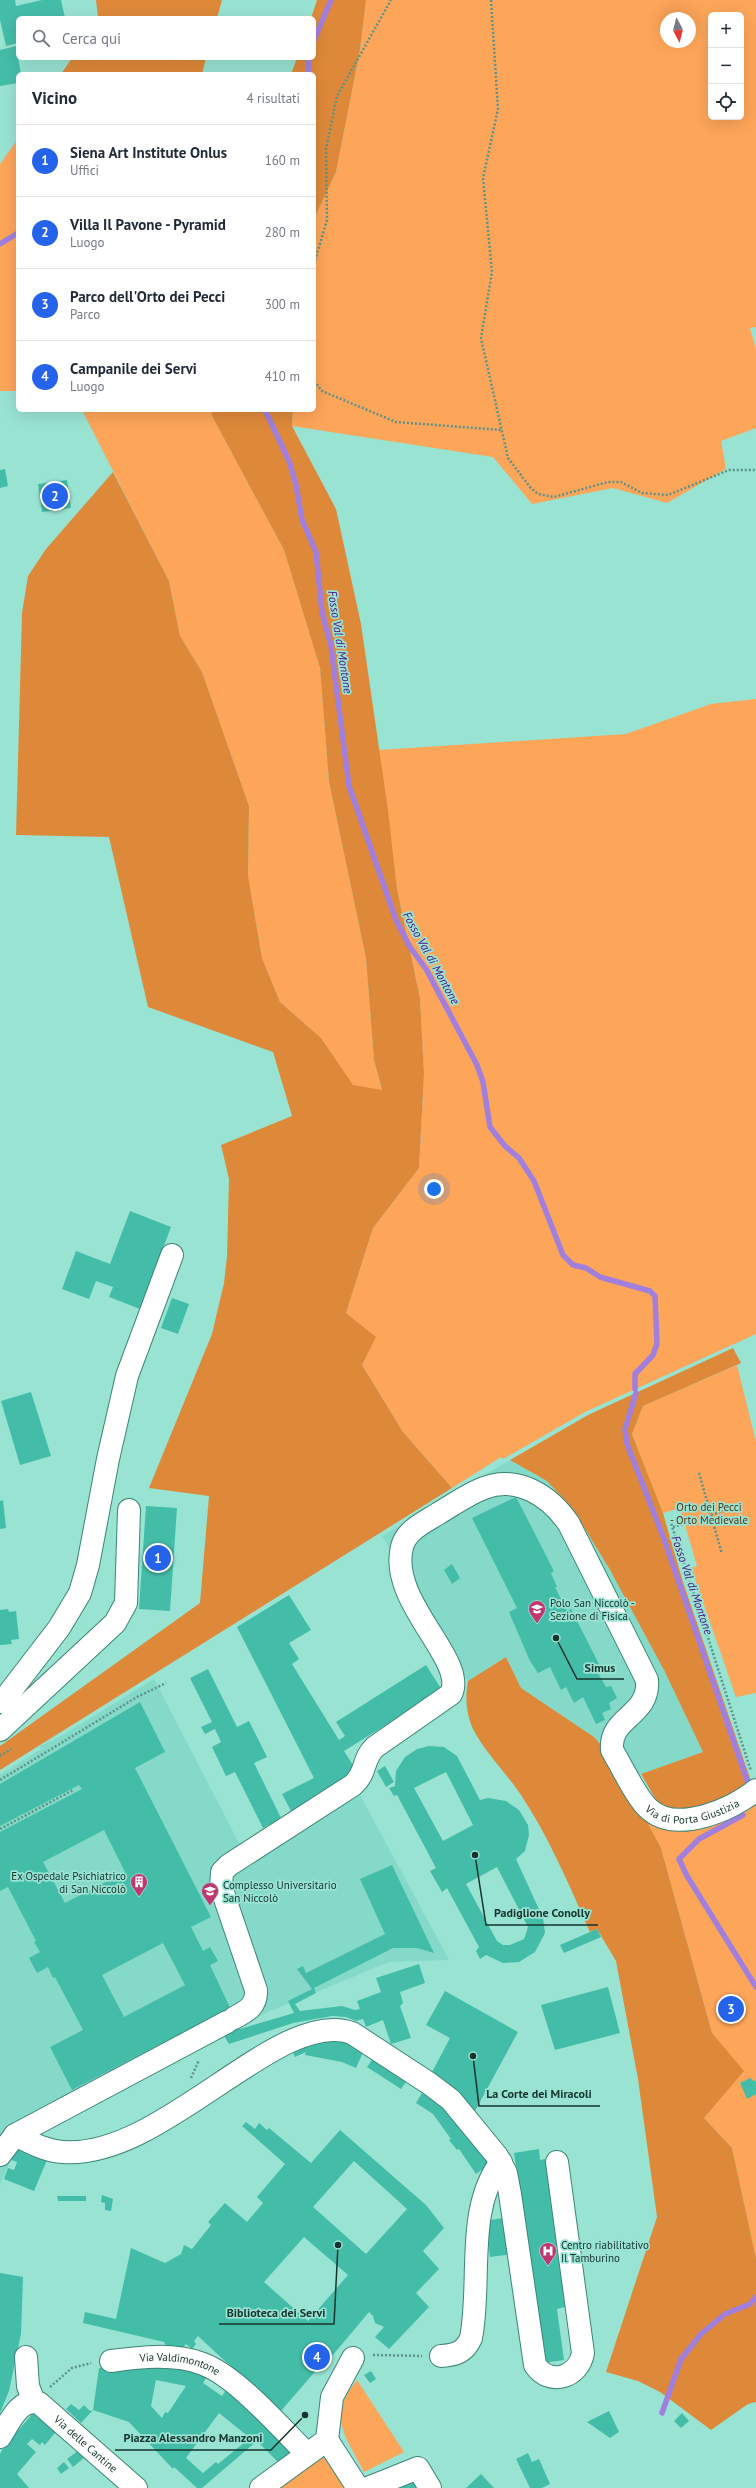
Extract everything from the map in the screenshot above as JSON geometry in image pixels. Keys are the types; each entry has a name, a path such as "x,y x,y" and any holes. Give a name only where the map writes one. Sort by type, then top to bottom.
{"street":[{"path":"0,1702 3,1701 60,1628 80,1592 88,1565 108,1459 127,1376 172,1255"},
{"name":"Via di Porta Giustizia","path":"225,2022 251,2008 255,2000 256,1990 221,1887 222,1872 229,1865 352,1785 362,1776 366,1759 375,1747 447,1699 454,1689 454,1675 450,1665 416,1611 405,1590 400,1570 402,1548 406,1538 422,1524 483,1488 502,1484 531,1490 560,1510 569,1524 647,1680 647,1694 640,1708 615,1729 612,1741 612,1750 648,1809 658,1815 676,1820 690,1820 702,1817 754,1781"},
{"path":"0,1730 115,1623 122,1613 126,1603 129,1510"},
{"path":"0,2155 15,2135 225,2022"},
{"path":"15,2135 40,2147 63,2152 91,2151 111,2146 161,2123 286,2043 311,2032 330,2028 346,2031 365,2040 438,2090 466,2116 501,2162 510,2194 535,2366 544,2374 558,2377 568,2374 576,2369 580,2364 582,2352 557,2162"},
{"path":"441,2356 462,2351 466,2348 471,2338 482,2203 490,2179 501,2162"},
{"path":"0,2437 22,2406 34,2402 28,2386 26,2357"},
{"name":"Via Valdimontone","path":"111,2361 159,2357 204,2364 236,2386 307,2454"},
{"path":"353,2358 332,2397 327,2440 358,2488"},
{"name":"Via delle Cantine","path":"34,2402 45,2407 136,2488"},
{"path":"261,2488 327,2440"},
{"path":"368,2488 418,2468 430,2488"}],"path":[{"path":"316,257 327,220 326,149 337,96 390,0"},
{"path":"491,0 498,108 483,178 492,272 481,338 508,458 514,469 538,494 554,497 608,482 621,482 642,493 668,495 729,470 756,470"},
{"path":"316,384 322,391 396,422 501,430"},
{"path":"699,1472 722,1554"},
{"path":"673,1527 733,1508"},
{"path":"670,1520 754,1781"},
{"path":"0,1780 137,1697 166,1683"},
{"path":"0,1756 16,1745"},
{"path":"0,1829 73,1790"},
{"path":"189,2082 225,2022"},
{"path":"353,2358 366,2355 441,2356"},
{"path":"34,2402 72,2368 80,2364 111,2361"}],"shaded area":[{"path":"96,0 222,0 218,16 98,16"},
{"path":"317,0 366,0 360,50 336,172 316,215 316,72 292,72 296,60 316,60 316,16 312,16"},
{"path":"71,60 206,60 202,72 62,72"},
{"path":"211,412 293,412 292,426 336,509 361,624 388,810 397,889 420,998 424,1074 419,1168 373,1228 346,1313 376,1337 362,1365 403,1432 452,1488 0,1770 0,1746 200,1603 209,1496 149,1488 212,1334 224,1283 227,1257 229,1179 221,1145 292,1116 273,1052 148,1007 109,837 16,835 22,613 28,576 46,549 113,472 169,581 180,636 202,672 249,806 248,876 262,958 280,1002 321,1038 353,1085 382,1090 374,1060 366,958 329,782 320,668 284,550 212,416"},
{"path":"733,1348 741,1363 643,1406 632,1434 663,1513 683,1582 752,1784 700,1809 684,1812 659,1805 641,1774 703,1752 665,1672 610,1570 573,1509 547,1481 510,1460 588,1415"},
{"name":"Polo San Niccolò - Sezione di Fisica","path":"510,1460 547,1481 573,1509 613,1576 665,1672 703,1752 641,1774 623,1777 594,1737 521,1688 506,1657 468,1681 382,1536"},
{"path":"506,1657 521,1688 594,1737 607,1752 623,1777 661,1848 712,2033 744,2071 704,2118 732,2148 756,2258 756,2402 748,2404 711,2430 660,2392 638,2381 606,2372 657,2217 638,2079 616,1961 597,1929 590,1932 541,1828 521,1795 483,1746 473,1729 469,1717 467,1705 468,1681"},
{"name":"Complesso Universitario San Niccolò","path":"154,1679 239,1843 265,1853 360,1795 449,1960 389,1962 268,2012 16,2148 0,2185 0,1775 41,1749 40,1746 63,1735"}],"green space":[{"path":"366,0 756,0 756,327 750,328 756,349 756,428 721,441 726,469 667,503 613,488 532,504 493,457 292,426 293,412 316,412 316,215 336,172 360,50"},
{"path":"16,142 16,391 0,391 0,164"},
{"path":"83,412 211,412 212,416 284,550 320,668 329,782 366,958 374,1060 382,1091 353,1086 321,1038 280,1002 262,958 248,877 249,806 202,672 180,636 169,581"},
{"path":"756,699 756,1334 585,1412 503,1459 501,1457 452,1488 403,1432 362,1365 375,1337 346,1313 373,1228 419,1168 424,1075 420,998 397,889 379,750 626,734 711,704"},
{"name":"Orto dei Pecci - Orto Medievale","path":"737,1365 756,1442 756,1693 736,1697 691,1568 697,1566 680,1508 663,1513 632,1434 643,1406"},
{"path":"756,1798 756,2258 732,2148 704,2118 743,2071 712,2033 661,1848 645,1819"},
{"path":"357,2380 404,2452 364,2472 346,2436 342,2426 341,2416 343,2405 348,2393"},
{"path":"323,2452 345,2488 271,2488"}],"building":[{"path":"0,0 15,0 16,6 42,0 61,0 65,16 16,16 16,44 6,46 0,20"},
{"path":"16,46 16,60 18,60 21,72 16,72 16,83 0,86 0,50"},
{"path":"5,469 8,486 0,488 0,470"},
{"path":"67,480 71,508 42,512 38,484"},
{"path":"130,1211 171,1227 140,1309 109,1297 113,1287 96,1281 89,1299 62,1289 76,1251 110,1264"},
{"path":"172,1298 189,1304 178,1334 161,1328"},
{"path":"31,1392 51,1456 20,1465 1,1401"},
{"path":"516,1497 554,1571 551,1573 557,1587 555,1587 567,1611 571,1609 601,1668 597,1671 606,1687 611,1686 617,1698 609,1703 611,1709 602,1713 605,1720 596,1724 583,1697 574,1703 566,1687 561,1690 550,1667 538,1673 530,1661 509,1612 517,1608 472,1518"},
{"path":"3,1500 6,1528 0,1529 0,1501"},
{"path":"146,1506 177,1508 170,1611 139,1609"},
{"path":"452,1564 460,1578 452,1584 444,1570"},
{"path":"289,1595 311,1630 289,1643 299,1659 292,1664 339,1740 345,1736 336,1722 426,1665 442,1690 344,1751 356,1770 291,1811 282,1794 314,1778 237,1627"},
{"path":"8,1609 9,1612 16,1611 19,1639 11,1640 12,1644 0,1645 0,1610"},
{"path":"208,1669 237,1727 249,1721 267,1757 254,1763 281,1818 263,1828 235,1772 226,1776 212,1747 221,1742 215,1729 205,1734 201,1727 212,1722 190,1678"},
{"name":"Ex Ospedale Psichiatrico di San Niccolò","path":"140,1702 165,1752 135,1768 211,1917 191,1927 203,1951 210,1947 218,1961 210,1965 240,2029 294,2013 288,2001 312,1989 297,1969 303,1966 306,1973 385,1934 360,1879 392,1865 434,1953 417,1948 393,1948 314,1988 316,1993 295,2004 300,2011 342,2006 355,2010 360,2009 357,2001 381,1992 376,1978 419,1964 425,1983 400,1992 403,2003 400,2006 411,2038 391,2044 383,2020 366,2027 363,2019 356,2021 346,2017 332,2016 293,2023 229,2044 223,2034 222,2012 72,2090 50,2047 83,2030 55,1977 53,1978 48,1967 37,1973 29,1958 40,1952 34,1942 36,1941 8,1887 0,1891 0,1832 82,1789 79,1785 0,1826 0,1784","holes":["104,1830 125,1872 65,1903 43,1862","163,1943 185,1985 124,2017 102,1975"]},
{"path":"429,1746 444,1747 457,1756 480,1800 488,1798 506,1801 519,1810 528,1825 529,1835 525,1851 516,1859 543,1918 545,1933 535,1952 519,1962 503,1963 486,1955 480,1959 476,1951 479,1947 447,1888 442,1892 430,1871 436,1868 397,1795 394,1796 389,1788 395,1786 396,1771 405,1757 417,1749","holes":["446,1772 473,1825 443,1841 414,1788","497,1867 528,1927 524,1939 510,1945 503,1945 497,1941 466,1884"]},
{"path":"385,1766 394,1782 386,1787 377,1771"},
{"path":"597,1929 601,1937 564,1953 560,1945"},
{"path":"608,1987 620,2033 555,2050 541,2005"},
{"path":"445,1991 518,2032 475,2111 453,2087 431,2074 450,2038 426,2025"},
{"path":"345,2038 364,2050 356,2068 342,2062 305,2055 306,2052 295,2057 290,2047"},
{"path":"374,2057 408,2079 401,2089 367,2067"},
{"path":"750,2078 756,2082 756,2094 747,2099 740,2083"},
{"path":"422,2093 442,2107 447,2104 490,2164 476,2174 459,2149 457,2150 449,2140 451,2139 433,2114 416,2103"},
{"path":"246,2122 255,2129 259,2123 267,2130 269,2128 311,2163 340,2130 426,2205 444,2228 423,2251 439,2269 416,2293 429,2307 389,2349 375,2337 384,2327 375,2323 373,2316 369,2312 321,2369 319,2367 280,2412 198,2336 194,2341 196,2344 192,2349 186,2344 181,2350 168,2349 164,2342 83,2323 85,2312 116,2319 131,2248 165,2263 181,2254 184,2245 192,2249 211,2225 208,2222 225,2203 247,2222 263,2203 257,2197 285,2164 242,2126","holes":["354,2161 407,2209 366,2254 313,2207","304,2237 348,2275 308,2321 264,2282"]},
{"path":"16,2148 47,2160 34,2191 4,2179 8,2168 14,2170 17,2162 11,2160"},
{"path":"539,2149 540,2160 545,2159 565,2307 557,2309 564,2360 543,2363 514,2153"},
{"path":"102,2195 113,2199 111,2211 105,2210 105,2203 101,2202"},
{"path":"57,2196 86,2196 86,2201 58,2201"},
{"path":"508,2217 513,2254 490,2257 485,2221"},
{"path":"0,2273 23,2277 21,2334 9,2391 0,2413"},
{"path":"120,2366 186,2369 207,2377 203,2383 222,2396 226,2390 297,2452 280,2464 257,2441 202,2488 197,2488 174,2467 173,2469 129,2422 93,2410 99,2368","holes":["156,2380 186,2386 168,2413 165,2412 162,2418 151,2406","219,2413 250,2438 218,2464 216,2462 203,2473 186,2458"]},
{"path":"371,2371 376,2379 370,2383 364,2375"},
{"path":"71,2404 79,2410 84,2405 90,2411 93,2410 81,2423 66,2409"},
{"path":"609,2411 619,2432 610,2438 587,2422"},
{"path":"34,2412 59,2428 45,2445 42,2442 40,2445 32,2439 27,2444 36,2452 17,2474 29,2488 0,2488 0,2454 3,2448"},
{"path":"682,2413 689,2421 681,2428 674,2421"},
{"path":"79,2450 85,2457 73,2467 67,2459"},
{"path":"528,2453 532,2462 539,2459 550,2484 542,2488 530,2488 516,2459"},
{"path":"64,2462 69,2468 61,2474 57,2468"},
{"path":"415,2474 423,2488 382,2488"},
{"path":"481,2474 494,2488 466,2488"}],"waterway":[{"name":"Fosso Val di Montone","path":"316,35 331,0"},
{"name":"Fosso Val di Montone","path":"308,72 309,60"},
{"path":"0,244 16,234"},
{"name":"Fosso Val di Montone","path":"266,412 289,461 296,485 302,520 316,552 322,612 331,646 349,786 396,920 410,947 426,969 477,1065 483,1082 490,1127 505,1146 519,1158 534,1181 563,1255 573,1265 586,1268 600,1277 650,1291 655,1296 657,1344 653,1355 635,1374 635,1389"},
{"name":"Fosso Val di Montone","path":"636,1393 625,1429 627,1444 664,1539 749,1786"},
{"name":"Fosso Val di Montone","path":"743,1815 699,1839 679,1859 687,1876 756,1987"},
{"path":"662,2413 681,2359 701,2334 725,2314 750,2304 756,2297"}],"place":[{"name":"Villa Il Pavone - Pyramid","path":"55,496"},
{"name":"Siena Art Institute Onlus","path":"158,1558"},
{"name":"Polo San Niccolò - Sezione di Fisica","path":"537,1624"},
{"name":"Simus","path":"556,1638"},
{"name":"Padiglione Conolly","path":"475,1855"},
{"name":"Ex Ospedale Psichiatrico di San Niccolò","path":"139,1897"},
{"name":"Complesso Universitario San Niccolò","path":"210,1906"},
{"name":"Parco dell'Orto dei Pecci","path":"731,2009"},
{"name":"La Corte dei Miracoli","path":"473,2056"},
{"name":"Biblioteca dei Servi","path":"338,2245"},
{"name":"Centro riabilitativo Il Tamburino","path":"548,2266"},
{"name":"Campanile dei Servi","path":"317,2357"},
{"name":"Piazza Alessandro Manzoni","path":"305,2415"}]}
